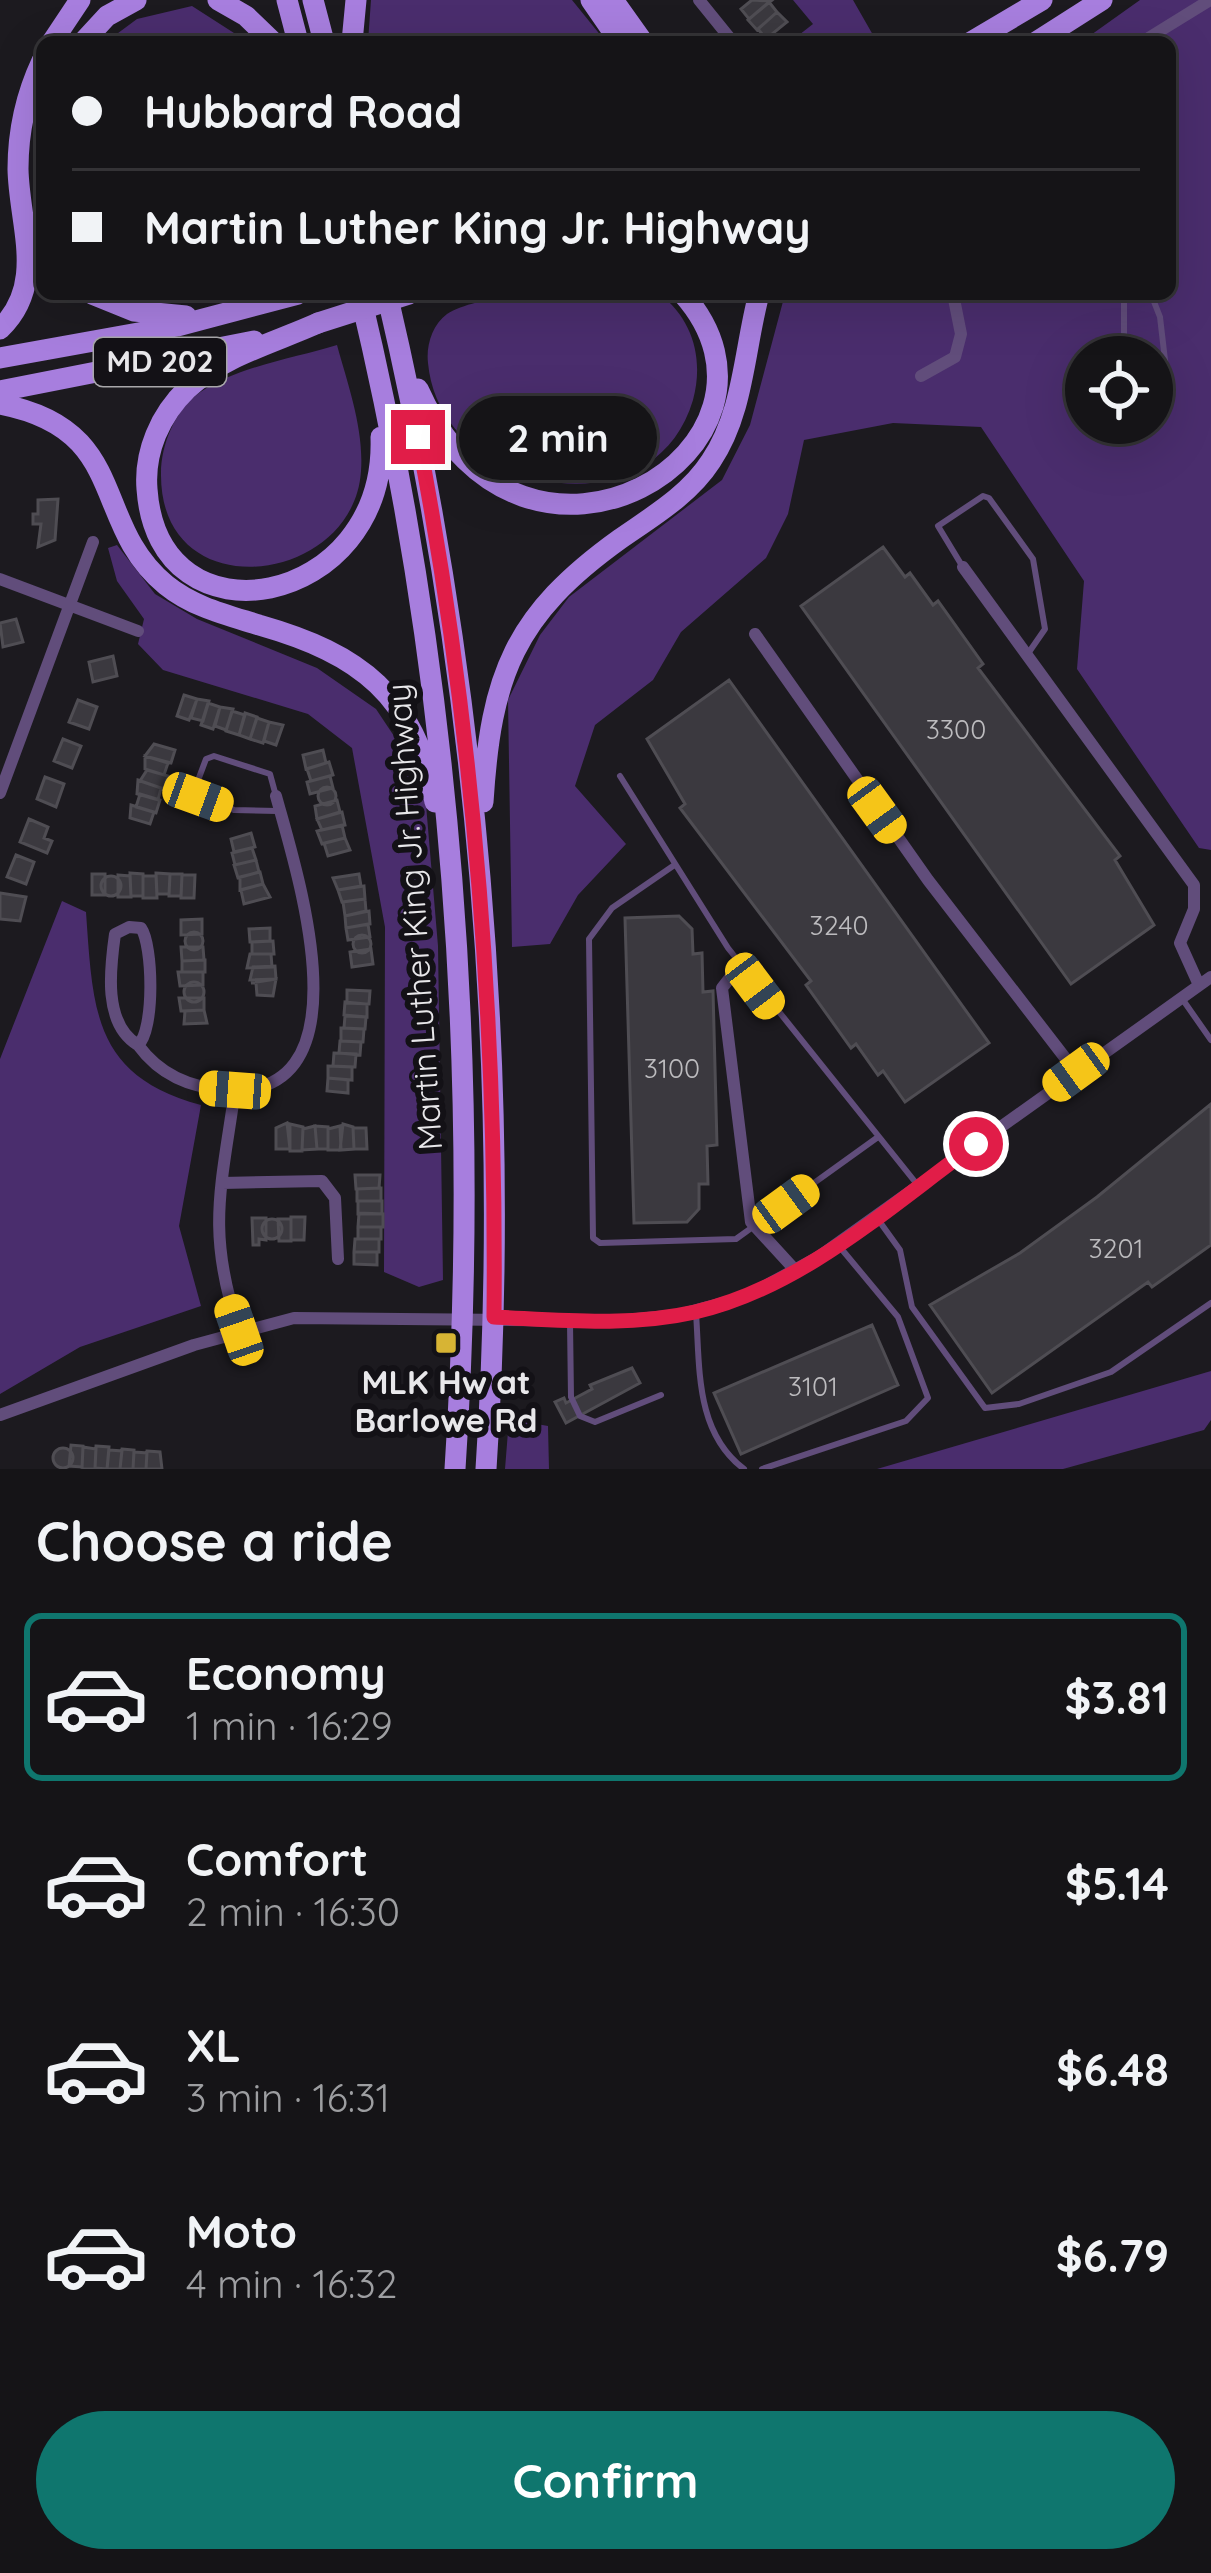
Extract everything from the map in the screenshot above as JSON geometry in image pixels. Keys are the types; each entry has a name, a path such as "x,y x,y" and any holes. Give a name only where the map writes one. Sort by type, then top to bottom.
{"main road":[{"path":"56,36 80,0"},
{"path":"89,36 107,16 136,0"},
{"path":"218,0 246,16 267,36"},
{"path":"287,0 296,36"},
{"path":"313,0 322,36"},
{"path":"353,36 356,0"},
{"path":"591,0 616,36"},
{"path":"613,0 639,36"},
{"path":"980,36 1042,0"},
{"path":"1045,36 1102,0"},
{"path":"0,328 18,306 28,274 19,148 23,113 36,77"},
{"path":"107,300 134,311 211,318"},
{"name":"MD 202","path":"0,358 211,318 276,300"},
{"name":"Martin Luther King Jr. Highway","path":"361,300 378,368 434,689 450,875 463,1082 464,1317 455,1469"},
{"name":"Martin Luther King Jr. Highway","path":"388,300 452,637 479,869 493,1121 494,1317 486,1469"},
{"name":"MD 202","path":"0,391 187,357 391,300"},
{"path":"400,349 438,429 491,482 546,503 609,501 650,485 671,470 690,449 708,413 714,387 710,346 686,300"},
{"path":"479,869 488,726 510,655 553,592 682,494 711,461 731,422 758,300"},
{"path":"318,323 207,374 162,422 146,472 150,511 164,545 190,573 222,587 263,590 306,577 342,550 368,515 379,488 378,368"},
{"path":"0,404 46,417 84,446 104,475 139,552 177,593 210,610 320,645 385,691 419,742 450,875"}],"street":[{"path":"699,0 729,36"},
{"path":"1152,36 1210,0"},
{"path":"921,376 955,357 961,334 954,300"},
{"path":"0,794 93,542"},
{"path":"0,1415 239,1330 320,1315 570,1320 696,1312 745,1297 837,1244 1205,981 1181,954 1183,932 1194,909 1194,885 963,567"},
{"path":"0,579 138,631"},
{"path":"755,634 903,845 1076,1072"},
{"path":"138,1045 149,1028 148,943 141,928 129,927 115,934 111,987 123,1032 138,1045 178,1079 235,1090 266,1083 289,1069 304,1046 313,1015 311,943 277,796"},
{"path":"740,965 722,988 741,1166 755,1227 796,1271"},
{"path":"235,1090 216,1251 239,1330"},
{"path":"222,1183 322,1181 335,1198 338,1259"}],"lane":[{"path":"1124,300 1124,336"},
{"path":"1153,300 1162,336"},
{"path":"963,567 938,526 983,496 1033,559 1045,629 1027,655"},
{"path":"277,796 270,774 214,756 206,760 194,791 234,810 280,811"},
{"path":"620,776 740,965 918,1186"},
{"path":"673,866 612,908 589,939 593,1238 600,1243 736,1239 878,1137"},
{"path":"1181,998 1211,1040"},
{"path":"875,1216 900,1250 913,1306 985,1408 1019,1404 1111,1372 1211,1303"},
{"path":"762,1469 907,1421 928,1398 898,1317 837,1244"},
{"path":"696,1312 703,1405 719,1439 744,1469"},
{"path":"570,1320 571,1397 580,1415 595,1422 661,1394"}],"shaded area":[{"path":"371,0 572,0 601,36 368,36"},
{"path":"793,0 853,0 874,36 798,36 813,24"},
{"path":"1140,0 1211,0 1211,850 1199,848 1077,669 1084,581 981,427 893,423 804,440 788,514 766,558 681,632 653,680 595,725 575,786 626,844 578,895 550,944 512,947 508,700 540,635 569,597 722,480 750,425 783,300 1176,300 1176,36 1089,36"},
{"path":"192,6 239,36 114,36 137,19"},
{"path":"486,300 667,300 688,328 697,370 693,400 671,443 636,470 595,483 550,482 507,468 469,443 441,408 428,363 437,324"},
{"path":"337,345 360,439 361,471 350,509 327,539 294,558 258,566 222,563 190,547 169,517 161,473 176,418 199,393 230,376"},
{"path":"117,545 155,594 197,619 317,668 376,709 424,781 438,946 443,1280 419,1287 384,1272 385,927 352,748 308,714 163,670 138,644 144,619 117,581 108,548"},
{"path":"62,901 86,912 97,1008 119,1057 138,1076 165,1092 201,1105 179,1226 201,1306 80,1347 0,1394 0,1059"},
{"path":"1211,1371 1211,1420 1204,1430 1063,1469 877,1469"},
{"path":"509,1419 548,1426 549,1469 505,1469"}],"building":[{"path":"752,0 771,1 749,19 741,9"},
{"path":"769,2 777,12 757,30 748,20"},
{"path":"777,12 787,22 770,36 758,29"},
{"path":"58,499 55,540 38,547 41,524 33,524 33,514 38,514 38,500"},
{"path":"883,547 933,605 938,601 983,664 978,668 1120,856 1115,860 1154,925 1071,984 801,606"},
{"path":"16,619 23,642 3,647 0,623"},
{"path":"113,656 117,676 93,682 89,662"},
{"path":"729,680 989,1043 905,1102 856,1044 851,1048 806,985 811,981 680,808 685,804 647,739"},
{"path":"184,695 197,699 189,720 177,716"},
{"path":"197,699 209,701 203,721 191,718"},
{"path":"78,700 97,707 89,729 69,722"},
{"path":"208,703 220,707 213,729 201,725"},
{"path":"220,707 233,709 226,730 215,726"},
{"path":"232,711 245,715 239,735 226,731"},
{"path":"245,713 257,717 250,739 239,735"},
{"path":"257,718 269,722 263,743 250,739"},
{"path":"269,722 283,725 276,745 264,741"},
{"path":"63,739 81,746 72,768 54,761"},
{"path":"154,744 175,750 171,763 145,756"},
{"path":"323,750 326,763 306,769 303,755"},
{"path":"145,756 168,763 164,775 145,769"},
{"path":"329,762 333,775 311,781 307,769"},
{"path":"147,770 168,776 164,789 140,781"},
{"path":"330,776 333,788 310,794 307,782"},
{"path":"45,777 64,784 56,807 37,799"},
{"path":"138,780 161,788 158,800 137,794"},
{"path":"327,787 336,796 327,805 318,796"},
{"path":"140,794 160,800 156,813 136,807"},
{"path":"337,800 340,812 317,819 315,806"},
{"path":"131,805 154,812 150,824 130,818"},
{"path":"342,812 345,825 322,830 317,819"},
{"path":"29,819 48,827 44,838 52,841 47,853 20,842"},
{"path":"342,825 345,838 322,844 317,831"},
{"path":"251,833 255,847 234,852 231,839"},
{"path":"345,838 350,850 328,856 324,843"},
{"path":"252,848 256,860 235,865 232,853"},
{"path":"16,855 34,862 26,884 7,877"},
{"path":"256,860 259,872 238,878 234,865"},
{"path":"260,872 263,884 240,890 240,877"},
{"path":"130,873 143,874 143,896 131,896"},
{"path":"156,873 170,874 169,894 157,894"},
{"path":"92,874 105,874 105,895 92,895"},
{"path":"170,874 182,874 181,896 169,896"},
{"path":"359,874 361,886 338,890 333,878"},
{"path":"118,875 130,876 131,897 118,897"},
{"path":"182,875 195,875 194,898 181,898"},
{"path":"111,876 121,886 111,896 101,886"},
{"path":"143,876 156,876 157,898 143,898"},
{"path":"263,884 270,897 244,904 241,890"},
{"path":"364,886 365,899 342,902 338,890"},
{"path":"0,893 26,897 20,921 0,919"},
{"path":"365,899 366,911 345,916 343,902"},
{"path":"369,911 370,924 346,928 345,916"},
{"path":"679,916 692,929 693,954 702,953 703,992 713,991 717,1145 707,1146 708,1184 699,1184 699,1209 687,1222 634,1223 625,918"},
{"path":"202,919 202,934 181,935 181,920"},
{"path":"368,924 370,937 348,940 346,928"},
{"path":"270,928 270,941 250,942 249,929"},
{"path":"194,932 203,941 194,950 185,941"},
{"path":"362,935 371,944 362,953 353,944"},
{"path":"273,941 274,954 252,954 252,942"},
{"path":"181,947 203,947 204,960 182,961"},
{"path":"371,949 373,964 352,967 350,952"},
{"path":"250,954 271,954 272,967 247,968"},
{"path":"205,960 205,972 182,972 182,961"},
{"path":"275,966 276,979 250,980 253,967"},
{"path":"178,972 203,972 203,985 180,986"},
{"path":"276,979 273,996 257,995 256,983 251,983"},
{"path":"194,982 204,992 194,1002 184,992"},
{"path":"347,990 370,991 369,1004 347,1003"},
{"path":"179,998 204,998 204,1010 181,1011"},
{"path":"345,1002 367,1004 367,1017 344,1015"},
{"path":"204,1010 207,1023 184,1024 185,1011"},
{"path":"345,1016 366,1017 365,1029 344,1028"},
{"path":"341,1028 364,1029 363,1042 341,1041"},
{"path":"340,1041 361,1042 360,1055 339,1053"},
{"path":"334,1053 356,1054 355,1067 333,1066"},
{"path":"328,1066 352,1067 352,1080 328,1078"},
{"path":"328,1078 348,1080 348,1093 327,1091"},
{"path":"1211,1104 1211,1245 1152,1287 1148,1282 992,1393 930,1305 1020,1253"},
{"path":"287,1123 290,1149 276,1149 276,1128"},
{"path":"290,1124 303,1127 302,1151 290,1151"},
{"path":"343,1124 353,1127 354,1149 340,1150"},
{"path":"315,1126 317,1149 302,1150 303,1129"},
{"path":"315,1126 328,1127 328,1149 317,1149"},
{"path":"340,1126 341,1150 328,1150 328,1129"},
{"path":"353,1128 366,1128 367,1149 354,1149"},
{"path":"355,1175 380,1175 379,1188 356,1189"},
{"path":"381,1188 381,1201 357,1201 357,1189"},
{"path":"358,1201 382,1201 382,1214 358,1214"},
{"path":"359,1213 383,1214 383,1227 358,1227"},
{"path":"291,1217 305,1217 304,1240 291,1240"},
{"path":"252,1218 266,1218 266,1240 259,1239 259,1245 253,1245"},
{"path":"272,1219 282,1229 272,1239 262,1229"},
{"path":"278,1219 291,1219 291,1241 279,1241"},
{"path":"358,1227 381,1227 381,1239 358,1239"},
{"path":"355,1239 379,1239 379,1252 354,1252"},
{"path":"354,1252 377,1252 377,1265 354,1264"},
{"path":"872,1325 898,1385 741,1454 714,1393"},
{"path":"632,1368 640,1383 566,1423 555,1402 564,1398 566,1403 592,1389 590,1385"},
{"path":"71,1445 83,1446 82,1467 69,1466"},
{"path":"96,1446 109,1447 107,1469 95,1468"},
{"path":"83,1447 96,1449 95,1469 82,1469"},
{"path":"63,1448 73,1458 63,1468 53,1458"},
{"path":"122,1449 134,1450 133,1469 120,1469"},
{"path":"109,1450 122,1451 120,1469 107,1469"},
{"path":"147,1451 160,1452 162,1469 146,1469"},
{"path":"134,1452 147,1453 146,1469 133,1469"}],"place":[{"name":"MLK Hw at Barlowe Rd","path":"446,1343"}],"route":[{"path":"418,437 452,637 479,869 493,1121 494,1317 651,1319 745,1297 799,1270 976,1144"}]}
